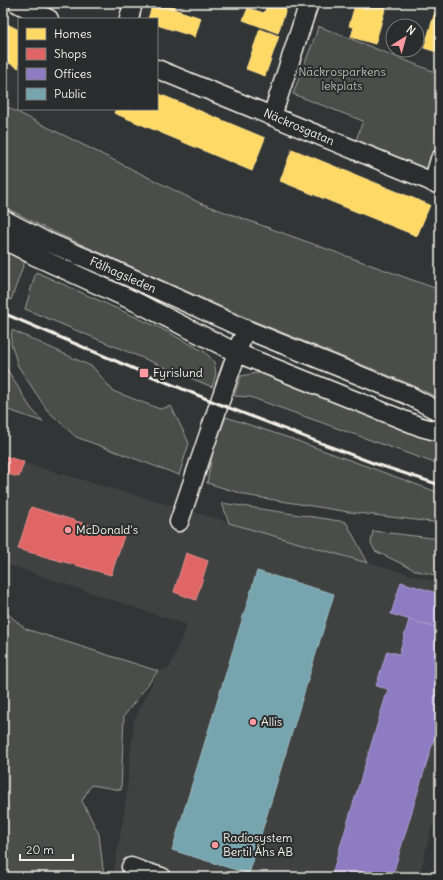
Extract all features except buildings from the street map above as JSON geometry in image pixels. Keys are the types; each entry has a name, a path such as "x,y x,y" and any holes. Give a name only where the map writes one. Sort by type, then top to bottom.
{"street":[{"path":"17,3 47,18"},
{"path":"129,18 133,3"},
{"path":"272,116 309,3"},
{"name":"Näckrosgatan","path":"158,69 436,184"},
{"path":"436,184 440,159"},
{"name":"Fålhagsleden","path":"3,219 42,240 116,271 245,329 408,395 440,412"},
{"name":"Fålhagsleden","path":"3,239 35,256 136,302 237,353 421,427 440,432"},
{"path":"179,522 245,329"},
{"path":"131,867 162,877"}],"shaded area":[{"path":"3,457 440,583 440,795 419,877 113,877 125,807 134,721 158,671 169,669 187,625 3,563"}],"green space":[{"name":"Näckrosparkens lekplats","path":"318,26 385,52 385,58 399,58 440,74 440,144 431,171 356,140 363,121 293,94"},
{"path":"3,105 200,203 440,290 440,399 412,385 249,319 47,229 3,206"},
{"path":"3,247 26,258 11,300 3,296"},
{"path":"36,272 162,329 205,352 214,362 216,374 212,387 25,309"},
{"path":"12,330 93,367 113,391 160,409 171,406 189,443 179,475 76,437 47,410 18,366 11,343"},
{"path":"7,369 30,407 43,422 3,408 3,384"},
{"path":"263,372 440,436 440,465 250,397 234,396 241,376"},
{"path":"226,417 289,438 440,493 440,523 349,512 250,496 207,483 213,451"},
{"path":"222,503 346,522 368,563 229,523"},
{"path":"373,531 440,539 440,576 417,571 375,551 371,543"},
{"path":"3,610 26,629 158,671 124,716 121,790 91,785 82,801 99,834 104,877 3,877"}],"railway":[{"path":"3,313 219,404 373,463 440,485"}],"place":[{"name":"Fyrislund","path":"144,373"},
{"name":"McDonald's","path":"68,530"},
{"name":"Allis","path":"253,722"},
{"name":"Radiosystem Bertil Åhs AB","path":"215,845"}]}
